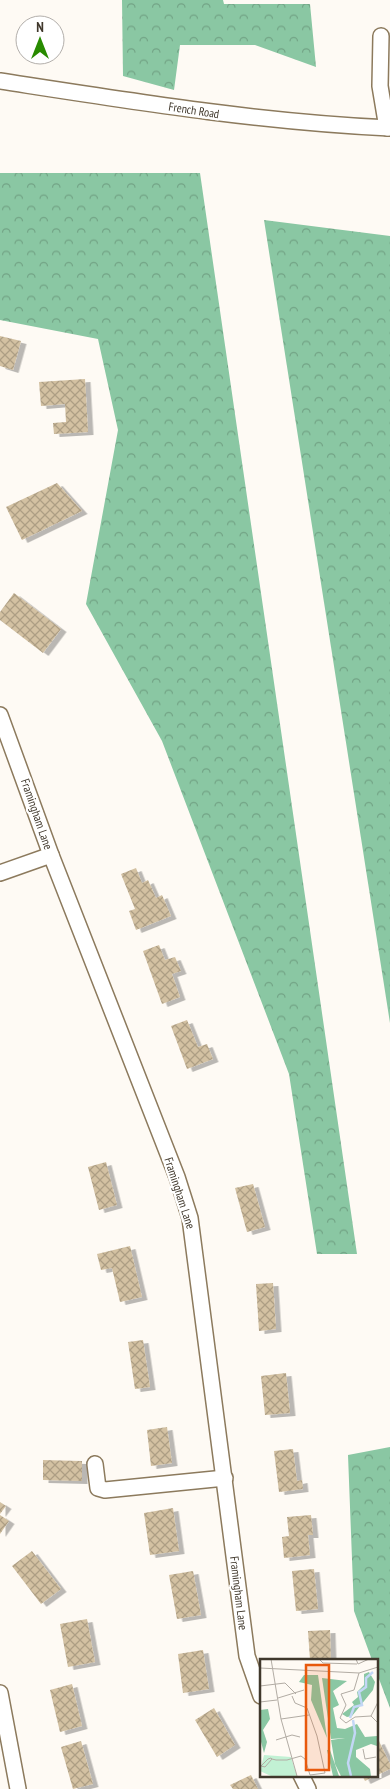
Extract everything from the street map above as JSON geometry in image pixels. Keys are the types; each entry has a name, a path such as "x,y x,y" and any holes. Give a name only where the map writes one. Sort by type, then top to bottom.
{"street":[{"path":"380,36 380,86 388,128"},
{"name":"French Road","path":"0,81 232,116 326,125 388,128"},
{"name":"Framingham Lane","path":"0,715 51,855 177,1176 190,1218 247,1656 260,1693"},
{"path":"0,873 51,855"},
{"path":"96,1464 96,1485 98,1488 105,1490 225,1478"},
{"path":"0,1693 18,1789"},
{"path":"302,1776 308,1789"}],"green space":[{"path":"122,0 223,0 224,4 310,4 316,67 255,45 180,45 174,90 123,76"},
{"path":"0,173 200,173 357,1254 317,1254 289,1074 162,741 86,604 118,430 98,339 0,320"},
{"path":"264,220 390,236 390,1023"},
{"path":"390,1447 390,1708 378,1676 378,1659 372,1659 354,1611 348,1455"}],"building":[{"path":"0,336 21,341 13,370 0,366"},
{"path":"85,379 88,432 54,434 53,423 66,422 65,404 41,406 39,382"},
{"path":"57,483 82,511 22,540 6,507"},
{"path":"14,593 61,629 43,653 0,620 0,612"},
{"path":"136,868 142,883 148,880 156,898 162,895 171,916 136,930 129,911 135,909 121,874"},
{"path":"159,945 165,960 175,957 181,971 172,974 180,997 162,1004 143,951"},
{"path":"187,1020 198,1047 207,1044 213,1059 187,1069 171,1026"},
{"path":"106,1162 117,1205 99,1210 88,1167"},
{"path":"253,1184 265,1227 247,1232 235,1188"},
{"path":"130,1246 142,1297 120,1302 112,1268 101,1270 97,1254"},
{"path":"273,1283 276,1329 259,1331 256,1284"},
{"path":"143,1340 150,1387 135,1389 128,1342"},
{"path":"286,1373 290,1413 265,1415 261,1376"},
{"path":"167,1427 172,1463 151,1466 147,1430"},
{"path":"293,1449 297,1481 302,1480 303,1489 279,1492 274,1451"},
{"path":"43,1460 82,1461 82,1481 43,1480"},
{"path":"0,1502 6,1506 0,1514"},
{"path":"173,1508 179,1551 150,1555 144,1513"},
{"path":"0,1515 9,1521 0,1534"},
{"path":"311,1515 313,1535 308,1535 310,1555 284,1558 282,1537 289,1536 287,1517"},
{"path":"32,1551 61,1589 41,1604 12,1566"},
{"path":"314,1569 318,1609 296,1611 292,1571"},
{"path":"193,1571 201,1615 177,1619 169,1575"},
{"path":"87,1619 95,1662 68,1667 60,1624"},
{"path":"330,1630 331,1659 310,1659 308,1631"},
{"path":"203,1650 209,1689 183,1693 178,1654"},
{"path":"72,1684 82,1726 60,1732 50,1690"},
{"path":"214,1708 235,1745 217,1757 195,1720"},
{"path":"81,1741 93,1784 73,1789 61,1747"},
{"path":"378,1741 390,1764 390,1769 378,1775"},
{"path":"251,1775 258,1789 233,1789 230,1785"},
{"path":"362,1776 375,1776 365,1781"}]}
